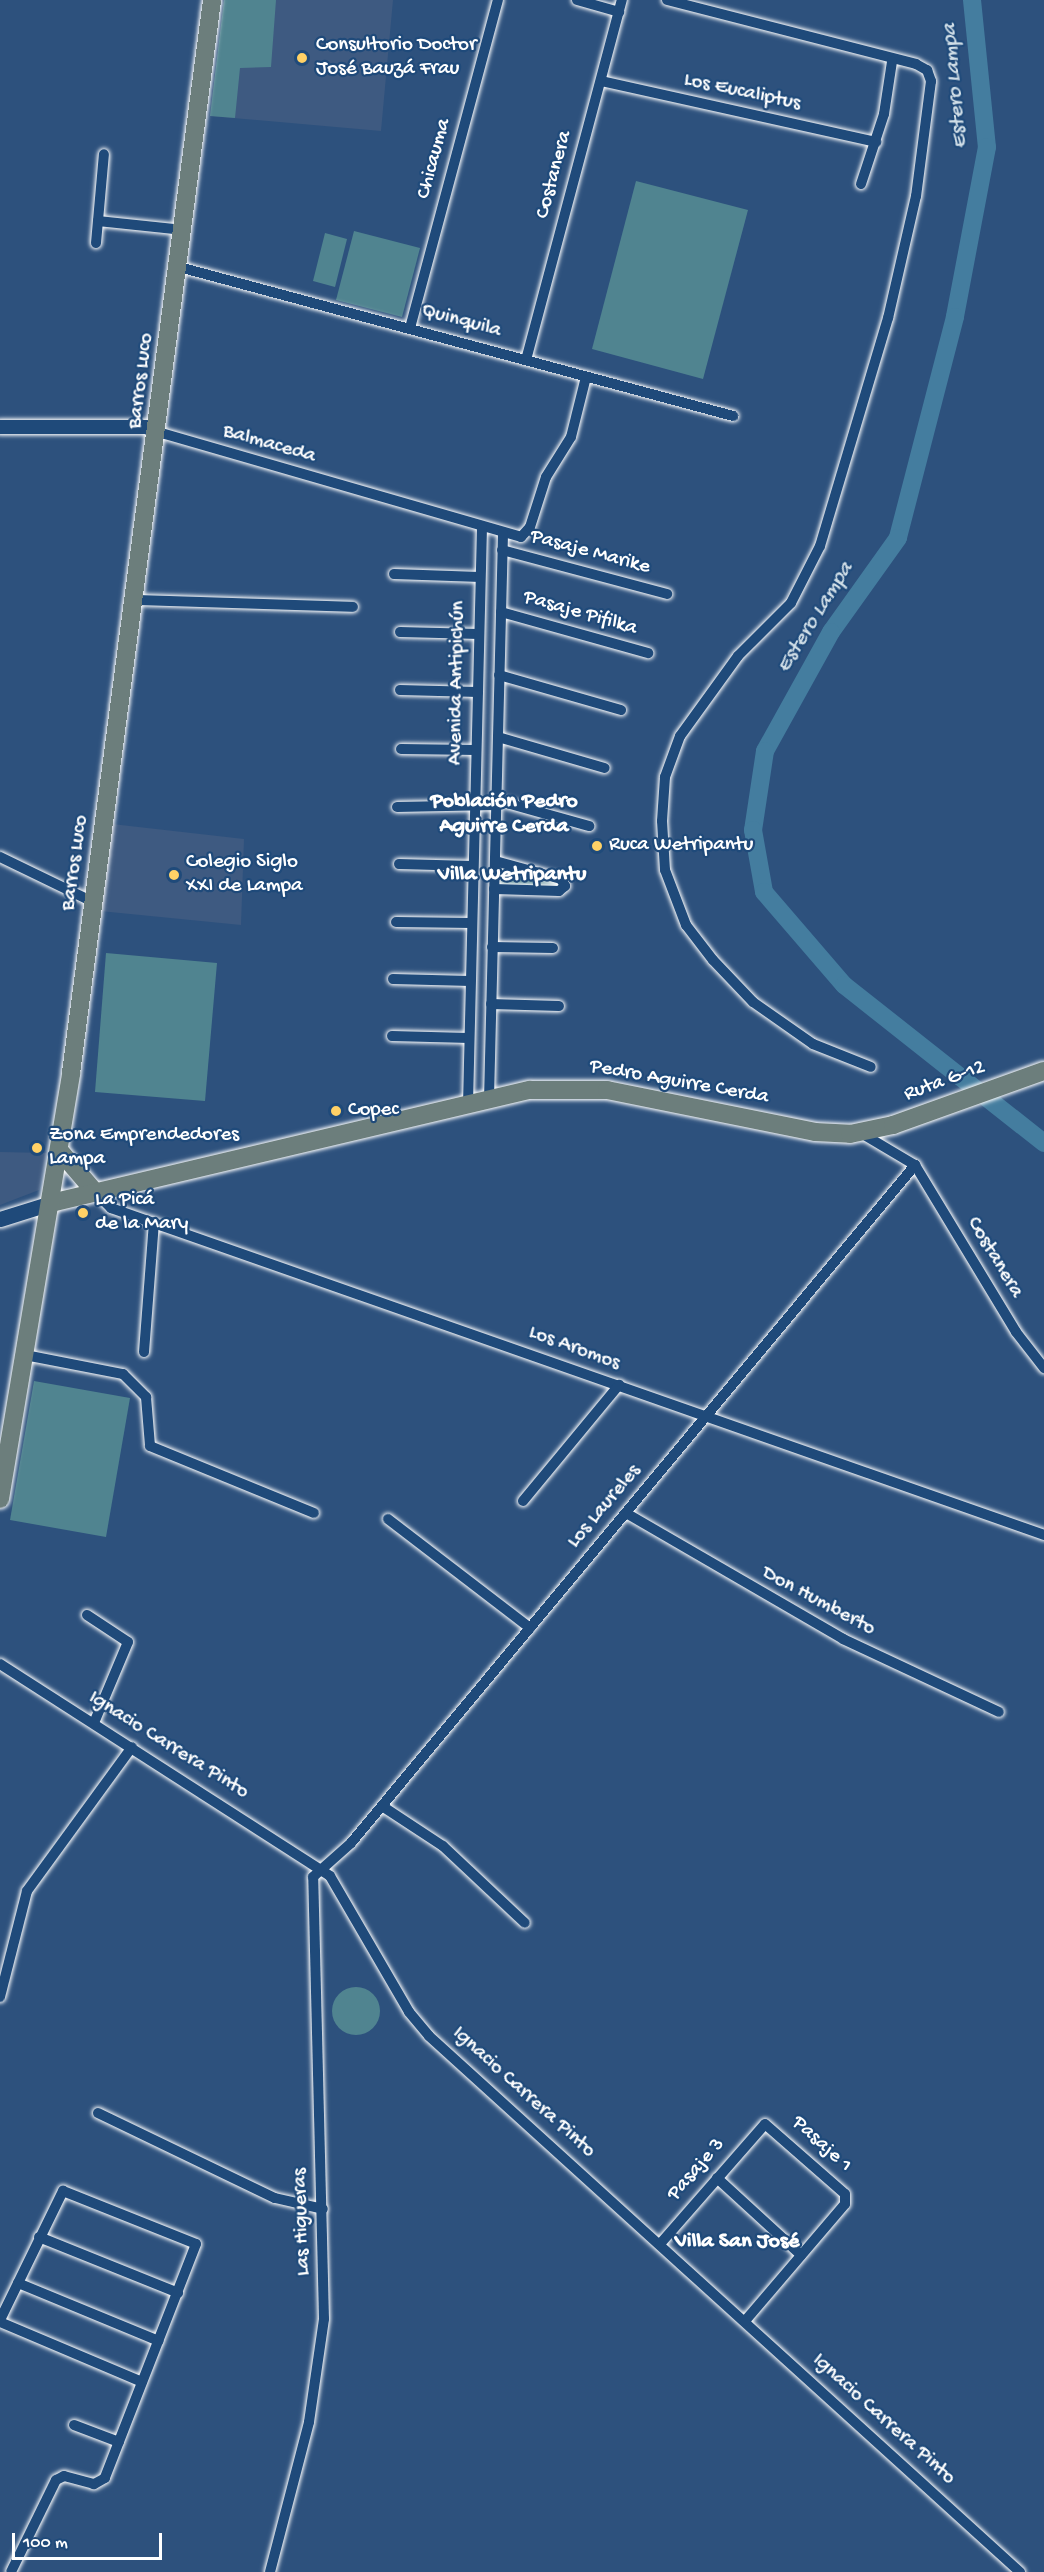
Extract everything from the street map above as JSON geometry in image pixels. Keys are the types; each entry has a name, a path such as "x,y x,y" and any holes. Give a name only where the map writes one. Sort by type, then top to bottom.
{"main road":[{"name":"Barros Luco","path":"0,1499 59,1150 158,432 212,0"},
{"name":"Ruta G-12","path":"861,1133 1044,1071"},
{"name":"Pedro Aguirre Cerda","path":"0,1219 96,1192 530,1090 591,1088 815,1132 861,1133"},
{"path":"59,1150 96,1192"}],"street":[{"name":"Chicauma","path":"410,328 498,0"},
{"path":"577,0 619,12"},
{"name":"Costanera","path":"526,360 622,0"},
{"path":"673,1 892,62 924,68 931,81 916,196 888,318 820,546 791,603 738,656 680,736 665,777 662,821 665,870 686,925 712,960 753,1002 813,1044 871,1067"},
{"path":"861,184 876,142 892,62"},
{"name":"Los Eucaliptus","path":"601,81 876,142"},
{"path":"96,243 104,154"},
{"path":"98,221 184,230"},
{"name":"Quinquila","path":"179,267 733,416"},
{"name":"Balmaceda","path":"0,427 146,427 482,527 524,537 546,477 571,436 586,377"},
{"name":"Avenida Antipichún","path":"468,1104 482,527"},
{"name":"Avenida Antipichún","path":"489,1099 503,533"},
{"path":"481,560 502,555"},
{"name":"Pasaje Marike","path":"502,555 667,594"},
{"path":"394,574 480,577"},
{"path":"135,600 353,608"},
{"name":"Pasaje Pifilka","path":"501,612 648,653"},
{"path":"400,632 479,634"},
{"path":"499,675 621,710"},
{"path":"400,690 478,692"},
{"path":"498,737 605,768"},
{"path":"401,748 476,750"},
{"path":"397,807 475,807 496,803 589,826"},
{"path":"474,822 496,823"},
{"path":"0,857 93,903"},
{"path":"494,889 559,891 565,885 561,879 495,861"},
{"path":"399,864 473,866"},
{"path":"396,922 472,924"},
{"path":"492,946 553,948"},
{"path":"393,979 471,981"},
{"path":"491,1004 559,1006"},
{"path":"392,1036 469,1043 490,1049"},
{"path":"861,1133 915,1165"},
{"name":"Costanera","path":"915,1165 1016,1332 1044,1368"},
{"name":"Los Laureles","path":"320,1867 343,1851 382,1806 526,1625 626,1513 915,1165"},
{"name":"Los Aromos","path":"96,1192 107,1206 1044,1535"},
{"path":"144,1352 154,1222"},
{"path":"25,1355 123,1374 146,1397 150,1446 314,1513"},
{"path":"523,1501 619,1385"},
{"name":"Don Humberto","path":"626,1513 843,1639 999,1712"},
{"path":"388,1519 526,1625"},
{"path":"87,1615 128,1642 94,1723"},
{"name":"Ignacio Carrera Pinto","path":"0,1664 320,1867 346,1897 422,2028 1020,2572"},
{"path":"0,1997 27,1891 132,1747"},
{"path":"382,1806 443,1846 525,1923"},
{"name":"Las Higueras","path":"270,2572 320,2362 310,1888 320,1867"},
{"path":"98,2113 275,2198 318,2209"},
{"name":"Pasaje 3","path":"660,2244 765,2124"},
{"name":"Pasaje 1","path":"765,2124 848,2199 801,2255"},
{"path":"717,2178 801,2255 745,2321"},
{"path":"11,2572 56,2480 64,2476 100,2483 119,2442 195,2248 192,2241 65,2190 39,2237 1,2316 142,2382"},
{"path":"39,2237 178,2293"},
{"path":"18,2283 159,2341"},
{"path":"74,2425 119,2442"}],"shaded area":[{"name":"Consultorio Doctor José Bauzá Frau","path":"224,0 393,0 381,131 210,116"},
{"name":"Colegio Siglo XXI de Lampa","path":"112,824 244,839 241,925 100,911"},
{"path":"0,1152 47,1153 39,1190 0,1205"}],"green space":[{"path":"224,0 276,0 271,67 240,68 235,118 210,116"},
{"path":"636,181 748,210 703,379 592,349"},
{"path":"354,231 420,248 402,317 336,300"},
{"path":"325,233 347,239 335,287 313,281"},
{"path":"501,866 557,882 558,888 500,885"},
{"path":"106,953 217,963 205,1101 95,1092"},
{"path":"34,1381 130,1398 106,1537 10,1520"},
{"path":"356,1987 373,1994 380,2011 373,2028 356,2035 339,2028 332,2011 339,1994"}],"waterway":[{"name":"Estero Lampa","path":"972,0 987,147 955,317 898,538 831,632 765,751 753,830 764,892 844,985 1044,1143"}],"place":[{"name":"Consultorio Doctor José Bauzá Frau","path":"302,58"},
{"name":"Ruca Wetripantu","path":"597,846"},
{"name":"Colegio Siglo XXI de Lampa","path":"174,875"},
{"name":"Copec","path":"336,1111"},
{"name":"Zona Emprendedores Lampa","path":"37,1148"},
{"name":"La Picá de la Mary","path":"83,1213"}],"district":[{"name":"Población Pedro Aguirre Cerda","path":"504,814"},
{"name":"Villa Wetripantu","path":"512,876"},
{"name":"Villa San José","path":"737,2243"}]}
